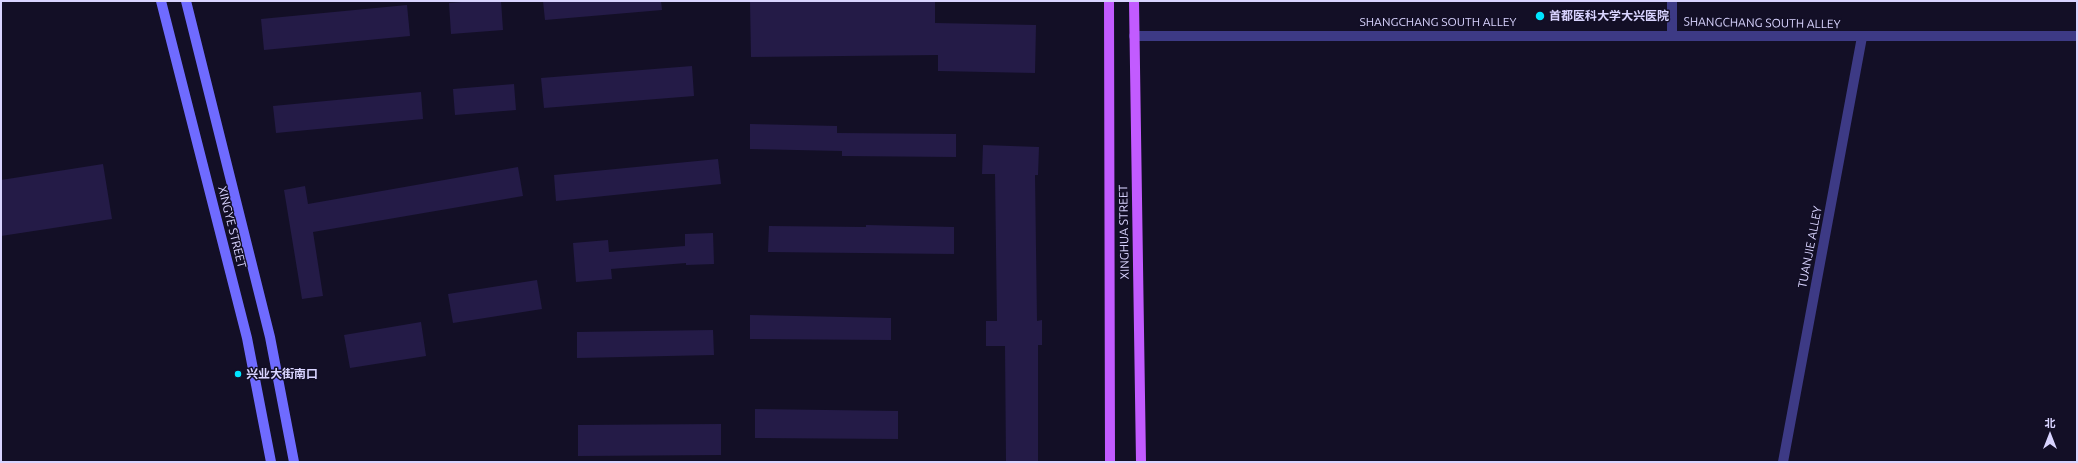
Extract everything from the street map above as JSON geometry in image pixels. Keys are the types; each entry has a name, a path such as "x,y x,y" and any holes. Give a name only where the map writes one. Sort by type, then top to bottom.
{"main road":[{"name":"XINGYE STREET","path":"161,1 247,338 271,462"},
{"name":"XINGYE STREET","path":"186,1 270,337 294,462"},
{"name":"XINGHUA STREET","path":"1109,1 1110,462"},
{"name":"XINGHUA STREET","path":"1134,1 1141,462"}],"street":[{"path":"1672,1 1672,35"},
{"name":"SHANGCHANG SOUTH ALLEY","path":"1134,36 2077,36"},
{"name":"TUANJIE ALLEY","path":"1783,462 1862,37"}],"building":[{"path":"501,1 503,30 451,34 449,3"},
{"path":"543,1 661,1 662,10 545,20"},
{"path":"750,1 935,1 935,23 1036,25 1035,73 938,71 938,55 751,57"},
{"path":"407,5 410,36 264,50 261,19"},
{"path":"692,66 694,96 544,108 541,78"},
{"path":"514,84 516,110 455,115 453,89"},
{"path":"421,92 423,119 276,133 273,106"},
{"path":"750,124 837,126 837,133 956,134 956,157 842,156 842,151 750,149"},
{"path":"983,145 1039,147 1038,175 1035,175 1037,321 1042,320 1042,345 1038,345 1038,462 1006,462 1005,346 986,346 986,321 997,321 995,174 982,174"},
{"path":"718,159 721,184 556,201 554,175"},
{"path":"103,164 112,219 1,236 1,180"},
{"path":"518,167 523,196 313,232 323,296 302,299 284,190 305,186 308,204"},
{"path":"866,225 954,227 954,254 768,252 769,226 866,227"},
{"path":"713,233 714,264 686,265 686,263 611,269 612,279 576,282 573,243 608,240 609,252 685,246 685,234"},
{"path":"537,280 542,309 453,323 448,294"},
{"path":"750,315 891,318 891,340 750,339"},
{"path":"421,322 426,356 350,368 344,335"},
{"path":"713,330 714,355 577,358 577,332"},
{"path":"755,409 898,411 898,439 755,438"},
{"path":"721,424 721,455 578,456 578,425"}],"place":[{"name":"首都医科大学大兴医院","path":"1540,16"},
{"name":"兴业大街南口","path":"238,374"}]}
